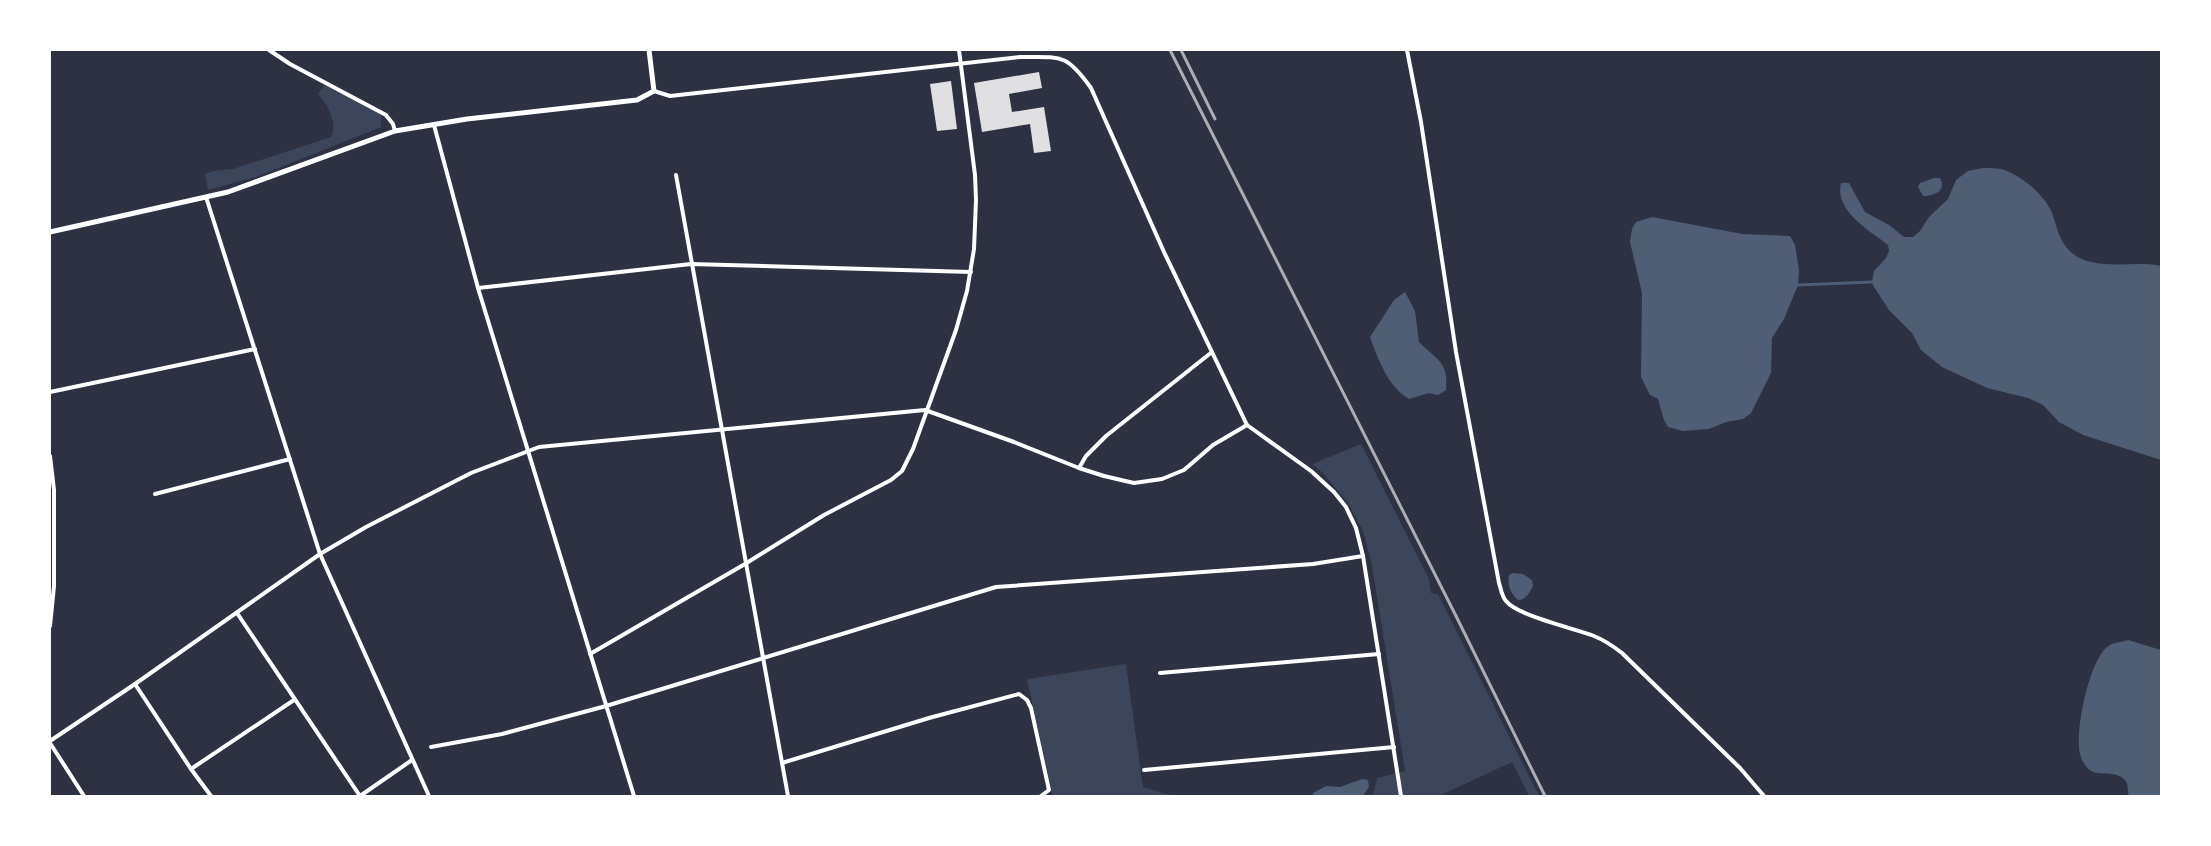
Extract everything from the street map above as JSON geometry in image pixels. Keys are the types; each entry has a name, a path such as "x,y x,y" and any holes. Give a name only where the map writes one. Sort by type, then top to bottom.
{"main road":[{"path":"50,232 246,186 395,131 433,124 637,100 654,91 649,50"}],"street":[{"path":"269,50 290,64 386,115 395,131"},
{"path":"590,654 824,515 897,476 908,460 956,330 971,272 976,200 959,50"},
{"path":"1407,50 1421,122 1456,352 1499,583 1505,601 1531,616 1606,642 1622,653 1740,768 1764,796"},
{"path":"654,91 670,96 1020,57 1065,60 1075,66 1091,88 1164,252 1247,425 1311,471 1334,492 1346,507 1356,528 1364,556 1401,796"},
{"path":"433,124 478,288 634,796"},
{"path":"676,174 720,429 788,796"},
{"path":"206,197 320,554 429,796"},
{"path":"478,288 691,264 971,272"},
{"path":"50,392 255,348"},
{"path":"1079,468 1086,456 1106,436 1212,352"},
{"path":"84,796 50,742 320,554 366,527 471,473 529,450 553,444 925,410 1104,477 1134,483 1162,479 1184,470 1213,445 1247,425"},
{"path":"50,456 54,490 54,586 50,626"},
{"path":"155,494 290,459"},
{"path":"431,747 502,734 606,706 996,586 1313,564 1364,556"},
{"path":"237,613 360,796 412,760"},
{"path":"1160,673 1379,654"},
{"path":"135,684 211,796"},
{"path":"782,763 929,718 1019,694 1027,700 1031,708 1049,790 1041,796"},
{"path":"191,769 294,700"},
{"path":"1144,770 1394,747"}],"shaded area":[{"path":"324,85 379,113 381,127 256,177 208,190 205,174 233,169 331,137 333,120 318,94"},
{"path":"1983,168 1999,169 2016,175 2031,186 2049,206 2064,244 2081,259 2103,264 2161,266 2161,460 2083,435 2059,422 2043,405 2028,398 1987,388 1942,367 1921,350 1912,333 1889,310 1874,287 1872,282 1874,271 1886,258 1889,251 1888,245 1863,227 1848,211 1840,193 1841,183 1849,183 1865,212 1889,225 1904,237 1913,237 1948,199 1956,180 1968,171"},
{"path":"1940,178 1941,189 1935,194 1923,196 1918,187 1920,183"},
{"path":"1652,217 1742,234 1790,236 1795,245 1799,270 1798,285 1784,319 1772,338 1771,373 1751,413 1743,419 1726,422 1709,429 1683,431 1668,427 1658,399 1650,395 1641,377 1642,293 1630,242 1632,229 1636,222"},
{"path":"1405,292 1415,311 1419,342 1440,362 1446,373 1446,390 1438,395 1429,393 1409,399 1402,394 1385,372 1370,337 1394,300"},
{"path":"1361,444 1429,579 1431,593 1438,594 1539,796 1529,796 1512,762 1439,796 1373,796 1377,778 1405,771 1372,566 1363,531 1348,503 1324,474 1312,464"},
{"path":"1523,574 1532,580 1531,591 1521,600 1516,598 1509,586 1509,575"},
{"path":"2128,640 2161,650 2161,796 2129,796 2124,779 2118,775 2094,772 2084,763 2080,754 2079,729 2085,695 2096,663 2110,645"},
{"path":"1126,664 1143,787 1173,796 1053,796 1027,679"},
{"path":"1362,779 1368,780 1369,787 1363,796 1313,796 1313,793 1326,786 1340,787"}],"building":[{"path":"1039,72 1042,88 1009,94 1012,112 1044,107 1051,151 1034,153 1030,124 982,132 974,83"},
{"path":"951,81 957,129 937,131 930,84"}],"waterway":[{"path":"1798,285 1872,282"}],"railway":[{"path":"1170,50 1545,796"},
{"path":"1181,50 1215,119"}]}
